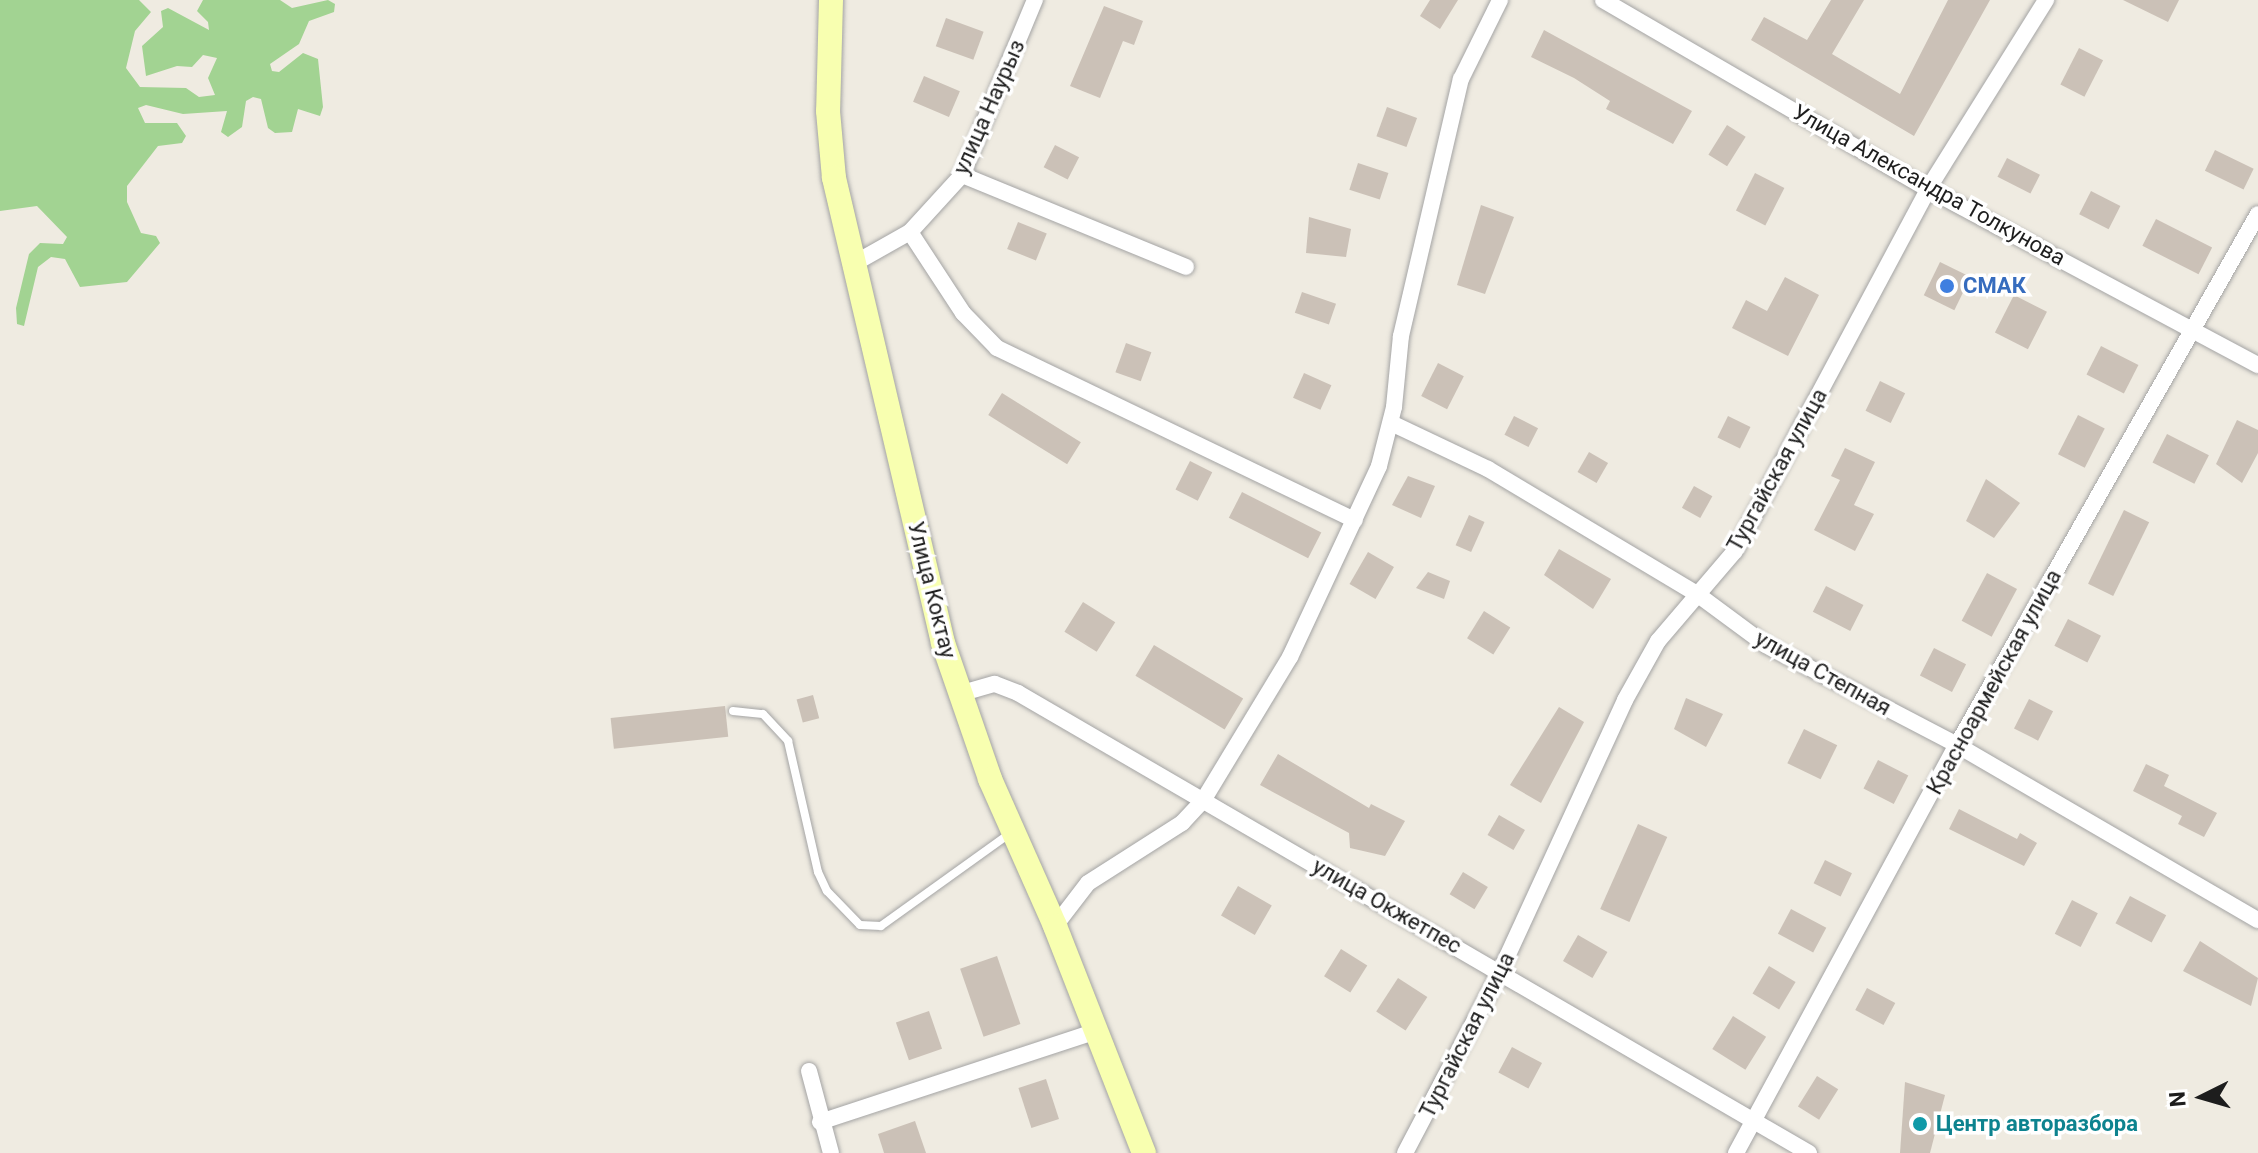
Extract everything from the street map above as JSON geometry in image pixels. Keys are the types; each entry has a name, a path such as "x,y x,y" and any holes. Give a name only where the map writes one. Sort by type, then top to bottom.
{"street":[{"name":"Улица Коктау","path":"831,0 829,122 834,178 959,694 1144,1153"},
{"name":"улица Наурыз","path":"855,263 910,232 962,175 1035,0"},
{"path":"1055,926 1088,883 1119,859 1182,823 1204,799 1290,657 1355,520 1391,423 1401,336 1461,79 1500,0"},
{"name":"Улица Александра Толкунова","path":"1603,0 1928,189 2258,365"},
{"name":"Тургайская улица","path":"1405,1153 1500,972 1625,700 1658,641 1735,551 1928,189 2046,0"},
{"path":"962,175 1186,267"},
{"name":"Красноармейская улица","path":"1736,1153 1957,745 2258,214"},
{"path":"910,232 963,313 997,348 1355,520"},
{"name":"улица Степная","path":"1391,423 1488,469 1697,594 1766,645 1957,745 2258,920"},
{"name":"улица Окжетпес","path":"959,694 995,684 1018,693 1809,1153"},
{"path":"820,1122 1096,1031"},
{"path":"809,1071 820,1122 831,1153"}],"lane":[{"path":"733,711 763,714 788,741 818,872 827,891 860,925 881,926 1013,831"}],"green space":[{"path":"0,0 139,0 151,12 135,31 126,68 140,87 186,88 199,97 215,95 208,78 217,58 203,55 192,67 177,66 146,76 142,46 163,27 161,11 168,8 209,30 208,22 197,11 203,0 280,0 292,8 328,0 335,4 334,12 309,21 299,44 270,64 272,71 279,72 303,53 318,59 323,107 320,116 298,109 292,132 275,133 268,128 261,99 253,97 246,101 242,127 228,137 221,132 227,111 183,114 146,105 138,108 145,123 177,123 186,136 182,143 158,146 127,186 127,202 141,233 156,236 160,243 127,282 80,287 65,259 51,257 38,267 24,326 17,324 16,308 29,254 40,243 63,244 67,237 37,206 0,211"}],"building":[{"path":"1430,0 1458,0 1440,29 1420,16"},
{"path":"1831,0 1864,0 1832,54 1900,94 1948,0 1990,0 1914,136 1751,40 1764,17 1807,40"},
{"path":"2123,0 2179,0 2168,22"},
{"path":"1104,6 1143,21 1134,45 1123,41 1100,98 1070,86"},
{"path":"946,18 984,32 973,60 936,46"},
{"path":"1544,30 1692,111 1673,144 1606,109 1610,101 1574,78 1531,57"},
{"path":"2079,48 2103,60 2084,97 2060,85"},
{"path":"924,76 960,91 949,117 913,102"},
{"path":"1387,107 1417,118 1406,147 1376,136"},
{"path":"1727,125 1746,137 1727,166 1708,155"},
{"path":"1055,145 1079,157 1068,180 1044,167"},
{"path":"2215,150 2254,169 2244,190 2205,171"},
{"path":"2007,158 2040,175 2030,194 1997,177"},
{"path":"1358,163 1388,173 1380,200 1349,190"},
{"path":"1755,173 1784,188 1765,225 1736,210"},
{"path":"2091,191 2120,206 2109,229 2079,214"},
{"path":"1481,205 1514,217 1485,294 1457,285"},
{"path":"1309,217 1351,229 1346,257 1306,253"},
{"path":"2156,219 2212,248 2199,274 2142,246"},
{"path":"1018,222 1047,234 1036,261 1007,249"},
{"name":"СМАК","path":"1940,262 1971,277 1954,310 1924,295"},
{"path":"1785,277 1819,295 1788,356 1732,328 1746,300 1767,311"},
{"path":"1302,292 1336,304 1329,325 1295,313"},
{"path":"2014,295 2047,312 2028,349 1995,332"},
{"path":"1126,343 1151,352 1141,381 1115,372"},
{"path":"2101,346 2138,365 2124,394 2086,375"},
{"path":"1438,363 1464,376 1447,409 1421,396"},
{"path":"1304,373 1331,385 1320,410 1293,398"},
{"path":"1880,381 1905,393 1891,423 1866,411"},
{"path":"1002,393 1081,442 1067,464 988,415"},
{"path":"2078,415 2105,429 2085,468 2058,454"},
{"path":"1514,416 1538,428 1529,447 1504,435"},
{"path":"1728,416 1750,427 1740,449 1717,438"},
{"path":"2237,420 2258,430 2258,453 2242,483 2216,464"},
{"path":"2167,434 2209,455 2194,484 2152,463"},
{"path":"1845,448 1875,462 1854,505 1874,514 1855,551 1814,530 1840,480 1831,476"},
{"path":"1589,452 1608,463 1597,483 1578,472"},
{"path":"1190,461 1212,472 1198,501 1175,490"},
{"path":"1408,476 1435,486 1421,518 1392,505"},
{"path":"1986,479 2020,503 1994,538 1966,521"},
{"path":"1694,486 1712,496 1700,518 1682,508"},
{"path":"1242,492 1321,532 1308,558 1229,518"},
{"path":"2124,510 2149,522 2113,596 2088,584"},
{"path":"1469,515 1485,522 1471,552 1456,545"},
{"path":"1559,549 1611,579 1593,609 1544,575"},
{"path":"1368,552 1394,567 1375,599 1350,584"},
{"path":"1428,572 1450,581 1444,599 1416,588"},
{"path":"1987,573 2017,589 1992,637 1962,621"},
{"path":"1826,586 1863,605 1850,631 1813,612"},
{"path":"1083,602 1115,622 1097,652 1064,632"},
{"path":"1484,611 1510,627 1493,655 1467,638"},
{"path":"2068,619 2101,636 2087,663 2054,646"},
{"path":"1154,645 1243,699 1225,729 1135,676"},
{"path":"1934,648 1966,664 1952,692 1920,676"},
{"path":"813,695 819,718 803,723 797,699"},
{"path":"1686,698 1723,714 1706,747 1674,729"},
{"path":"2029,699 2053,711 2038,741 2014,728"},
{"path":"725,706 728,737 614,749 611,718"},
{"path":"1559,707 1584,722 1541,803 1510,785"},
{"path":"1804,729 1837,745 1821,779 1787,763"},
{"path":"1278,754 1369,808 1371,804 1405,821 1385,856 1350,848 1349,833 1260,785"},
{"path":"1878,760 1908,775 1894,804 1863,789"},
{"path":"2146,764 2169,775 2164,786 2217,813 2204,837 2178,824 2182,816 2133,791"},
{"path":"1959,809 2017,839 2020,833 2037,843 2024,866 1949,829"},
{"path":"1499,815 1525,830 1513,850 1488,835"},
{"path":"1638,824 1667,837 1629,922 1600,909"},
{"path":"1825,860 1852,873 1841,897 1814,883"},
{"path":"1463,872 1488,887 1474,909 1450,894"},
{"path":"1238,886 1272,905 1255,935 1221,915"},
{"path":"2130,896 2166,915 2152,943 2115,923"},
{"path":"2072,900 2098,913 2081,947 2055,934"},
{"path":"1791,909 1826,928 1813,953 1778,934"},
{"path":"1578,935 1607,952 1592,978 1563,961"},
{"path":"2200,941 2258,978 2251,1006 2183,971"},
{"path":"1341,949 1367,965 1350,993 1324,976"},
{"path":"997,956 1020,1024 984,1037 960,969"},
{"path":"1769,966 1796,982 1779,1009 1753,993"},
{"path":"1398,978 1427,997 1406,1031 1376,1012"},
{"path":"1867,988 1895,1003 1884,1025 1855,1010"},
{"path":"929,1011 942,1049 909,1060 896,1022"},
{"path":"1733,1016 1766,1037 1745,1070 1712,1049"},
{"path":"1512,1047 1542,1063 1528,1089 1498,1073"},
{"path":"1817,1076 1838,1089 1819,1120 1798,1107"},
{"path":"1046,1079 1059,1119 1031,1128 1018,1088"},
{"name":"Центр авторазбора","path":"1905,1082 1945,1095 1930,1153 1900,1153"},
{"path":"915,1121 926,1153 884,1153 878,1134"}],"place":[{"name":"СМАК","path":"1947,286"},
{"name":"Центр авторазбора","path":"1920,1124"}]}
